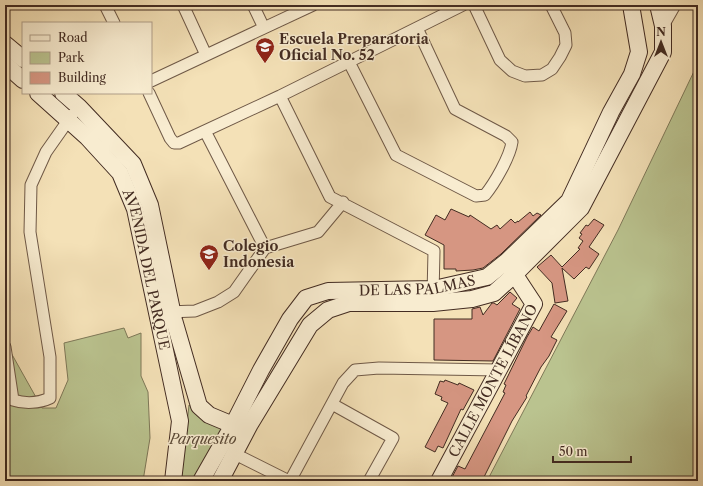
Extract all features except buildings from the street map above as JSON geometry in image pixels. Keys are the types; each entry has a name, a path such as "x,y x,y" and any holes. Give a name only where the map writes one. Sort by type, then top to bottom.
{"street":[{"path":"105,5 114,22"},
{"path":"183,5 206,55"},
{"path":"253,5 264,28"},
{"path":"152,81 313,5"},
{"path":"149,94 170,138 174,143 179,143 280,96 463,5"},
{"path":"474,5 500,60 512,71 526,76 542,75 552,69 560,58 566,45 566,33 552,5"},
{"name":"DE LAS PALMAS","path":"575,204 611,112 632,74 639,52 631,5"},
{"name":"DE LAS PALMAS","path":"200,481 233,425 260,370 290,319 306,298 328,291 472,299 494,293 510,268 575,204 663,52 663,26 658,5"},
{"path":"663,26 675,5"},
{"path":"349,62 396,155 476,196 485,195 490,189 511,151 512,142 506,136 455,109 417,28"},
{"path":"5,44 22,58"},
{"path":"5,64 22,79"},
{"name":"AVENIDA DEL PARQUE","path":"39,94 88,137 120,173 135,209 165,312 199,406 209,415 233,425"},
{"name":"AVENIDA DEL PARQUE","path":"64,94 79,107 133,164 150,205 180,422 173,481"},
{"path":"280,96 330,197 344,202 434,251 433,296"},
{"path":"5,347 13,400 21,403 44,401 50,398 50,357 30,232 31,185 46,152 79,107"},
{"path":"205,131 265,248"},
{"path":"165,312 196,311 218,302 234,292 265,248 318,232 344,202"},
{"name":"CALLE MONTE LÍBANO","path":"439,481 534,304 510,268"},
{"name":"DE LAS PALMAS","path":"235,454 250,424 310,325 328,310 349,302 433,296"},
{"path":"220,481 235,454 290,481 343,383 355,370 379,368 499,370"},
{"path":"260,370 278,379"},
{"path":"332,404 393,438 369,481"}],"green space":[{"path":"698,63 698,481 487,481 618,230"},
{"path":"124,328 128,338 141,333 141,376 148,392 150,438 143,481 5,481 5,342 42,408 56,408 68,380 64,343"},
{"name":"Parquesito","path":"189,405 207,420 230,426 198,481 181,481"}],"place":[{"name":"Escuela Preparatoria Oficial No. 52","path":"265,64"},
{"name":"Colegio Indonesia","path":"209,271"}]}
